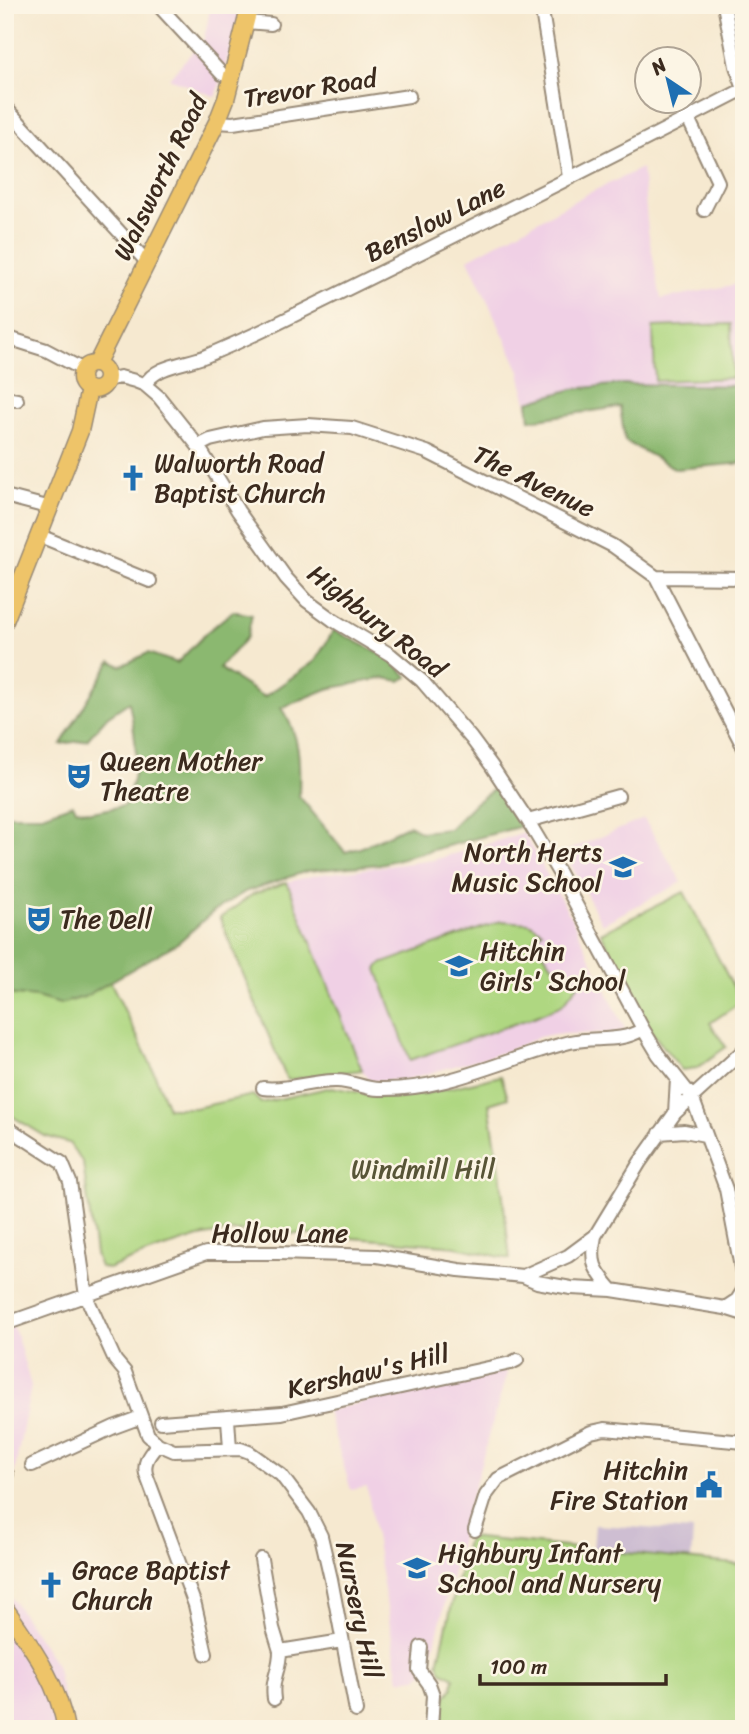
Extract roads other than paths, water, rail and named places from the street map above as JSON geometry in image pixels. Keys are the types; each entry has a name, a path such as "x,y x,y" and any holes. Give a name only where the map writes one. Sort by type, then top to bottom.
{"main road":[{"name":"Walsworth Road","path":"90,366 147,262 217,122 226,99 250,5"},
{"path":"90,366 105,370 107,380 99,389 89,389 80,381 90,366"},
{"path":"5,621 80,431 89,389"},
{"path":"5,1608 48,1672 66,1729"}],"street":[{"path":"158,5 222,74 230,76"},
{"path":"541,5 569,177"},
{"path":"724,5 736,66 744,89"},
{"path":"246,22 271,24"},
{"name":"Benslow Lane","path":"145,385 148,379 171,367 202,358 249,337 454,237 744,89"},
{"name":"Trevor Road","path":"217,122 233,122 409,96"},
{"path":"5,107 147,262"},
{"path":"688,118 718,182 704,210"},
{"path":"5,337 90,366"},
{"path":"107,380 120,377 145,385"},
{"name":"Highbury Road","path":"145,385 159,397 198,446 246,522 286,578 307,601 391,655 436,695 471,738 528,821 643,1029 692,1097"},
{"name":"The Avenue","path":"198,446 210,440 263,428 308,425 352,428 427,452 613,546 656,578 744,748"},
{"path":"5,496 51,508"},
{"path":"40,536 150,581"},
{"path":"656,578 744,578"},
{"path":"528,821 618,796"},
{"path":"262,1088 279,1090 336,1081 376,1090 420,1087 575,1041 621,1039 643,1029"},
{"path":"523,1276 568,1256 595,1236 675,1112 744,1050"},
{"path":"675,1112 677,1079 706,1084"},
{"path":"692,1097 726,1189 744,1283"},
{"path":"5,1126 62,1163 70,1182 86,1296 115,1360 125,1372 148,1435 166,1449 182,1452 230,1449 228,1419"},
{"path":"660,1133 684,1131 705,1135"},
{"path":"595,1236 593,1262 599,1275 612,1290"},
{"name":"Hollow Lane","path":"5,1324 206,1253 377,1256 523,1276 537,1282 557,1285 599,1291 612,1290 725,1308 744,1314"},
{"path":"725,1308 737,1300 744,1289"},
{"name":"Kershaw's Hill","path":"161,1422 228,1419 306,1409 517,1360"},
{"path":"32,1465 141,1417"},
{"path":"475,1530 486,1495 498,1479 591,1432 605,1429 744,1442"},
{"path":"158,1444 144,1466 195,1605 206,1654"},
{"name":"Nursery Hill","path":"230,1449 250,1452 281,1475 309,1512 321,1536 356,1711"},
{"path":"261,1559 280,1651 273,1680 274,1699"},
{"path":"280,1651 342,1640"},
{"path":"422,1647 419,1670 431,1688 434,1704 431,1729"}],"place":[{"name":"Walworth Road Baptist Church","path":"133,478"},
{"name":"Queen Mother Theatre","path":"79,776"},
{"name":"North Herts Music School","path":"623,867"},
{"name":"The Dell","path":"39,919"},
{"name":"Hitchin Girls' School","path":"459,966"},
{"name":"Hitchin Fire Station","path":"709,1485"},
{"name":"Highbury Infant School and Nursery","path":"417,1568"},
{"name":"Grace Baptist Church","path":"51,1585"}],"park label":[{"name":"Windmill Hill","path":"423,1169"}]}
